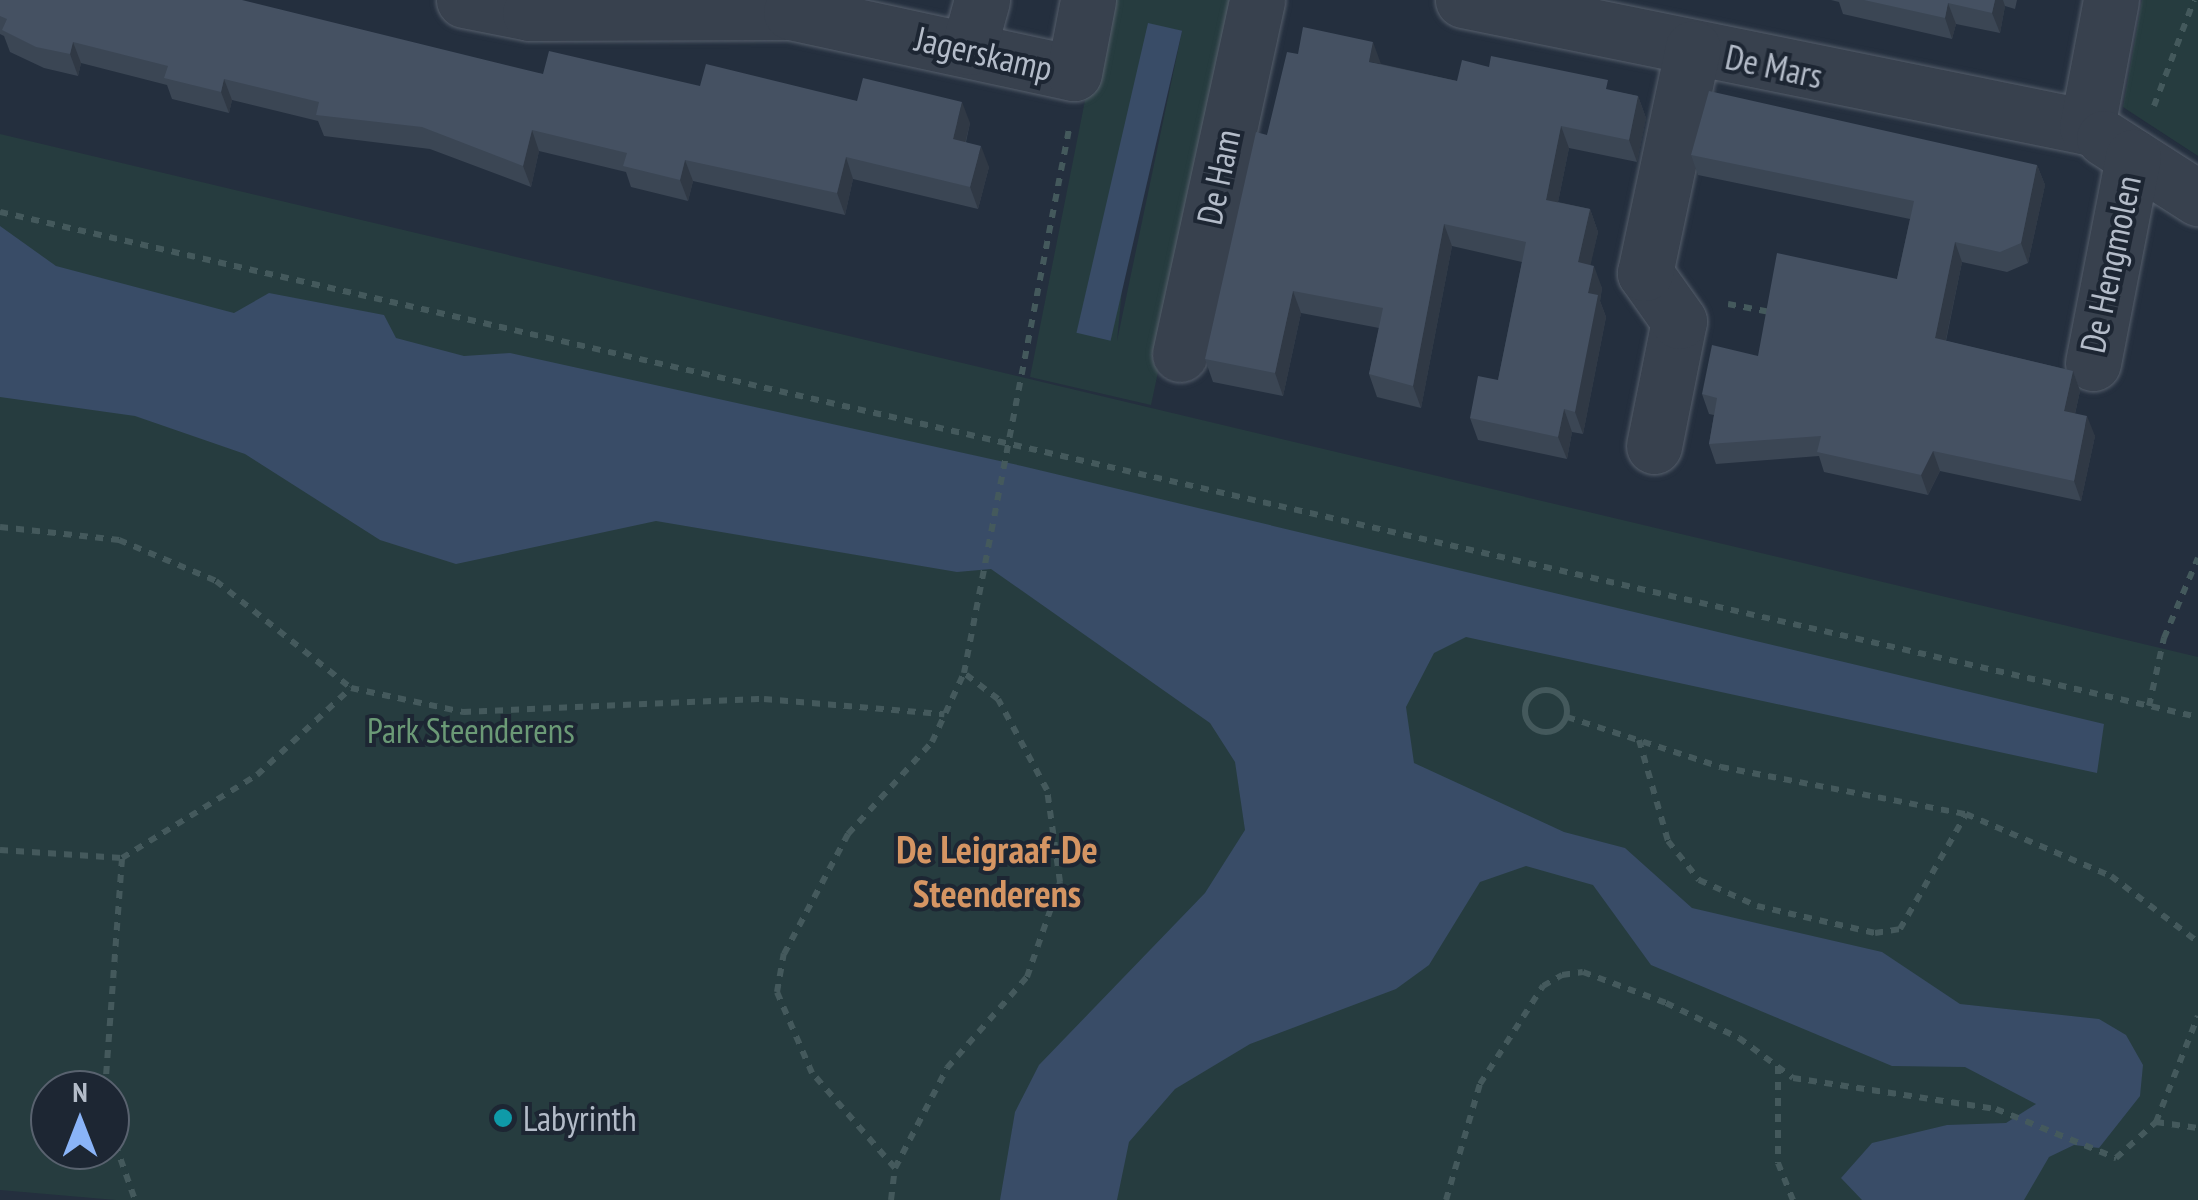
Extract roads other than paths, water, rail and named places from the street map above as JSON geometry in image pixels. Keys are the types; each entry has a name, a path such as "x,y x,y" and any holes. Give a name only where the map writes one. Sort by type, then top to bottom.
{"street":[{"name":"Jagerskamp","path":"464,0 530,13 792,12 975,23 1074,73 1088,0"},
{"name":"De Ham","path":"1180,354 1256,0"},
{"name":"De Mars","path":"1463,0 2087,127 2198,198"},
{"path":"2087,127 2111,0"},
{"path":"1654,446 1679,321 1646,272 1693,48"},
{"name":"De Hengmolen","path":"2093,363 2133,156"}],"water":[{"path":"1148,23 1182,31 1111,341 1076,333"},
{"path":"0,226 56,266 234,313 269,293 384,315 396,338 464,356 510,353 1022,466 2104,724 2097,773 1466,637 1434,653 1406,707 1414,763 1564,832 1625,848 1692,908 1882,952 1960,1004 2099,1019 2126,1035 2143,1065 2140,1096 2099,1148 2074,1145 2049,1157 2024,1200 1862,1200 1841,1178 1872,1143 1947,1125 2006,1123 2036,1104 1965,1067 1892,1066 1651,965 1593,885 1526,866 1480,882 1429,965 1396,989 1250,1044 1175,1089 1129,1142 1117,1200 1000,1200 1015,1112 1039,1065 1205,893 1245,830 1235,762 1210,723 991,569 957,572 656,521 456,564 380,540 245,454 135,416 0,397"}],"place":[{"name":"Labyrinth","path":"503,1118"}],"district":[{"name":"De Leigraaf-De Steenderens","path":"997,871"}],"park label":[{"name":"Park Steenderens","path":"471,730"}]}
